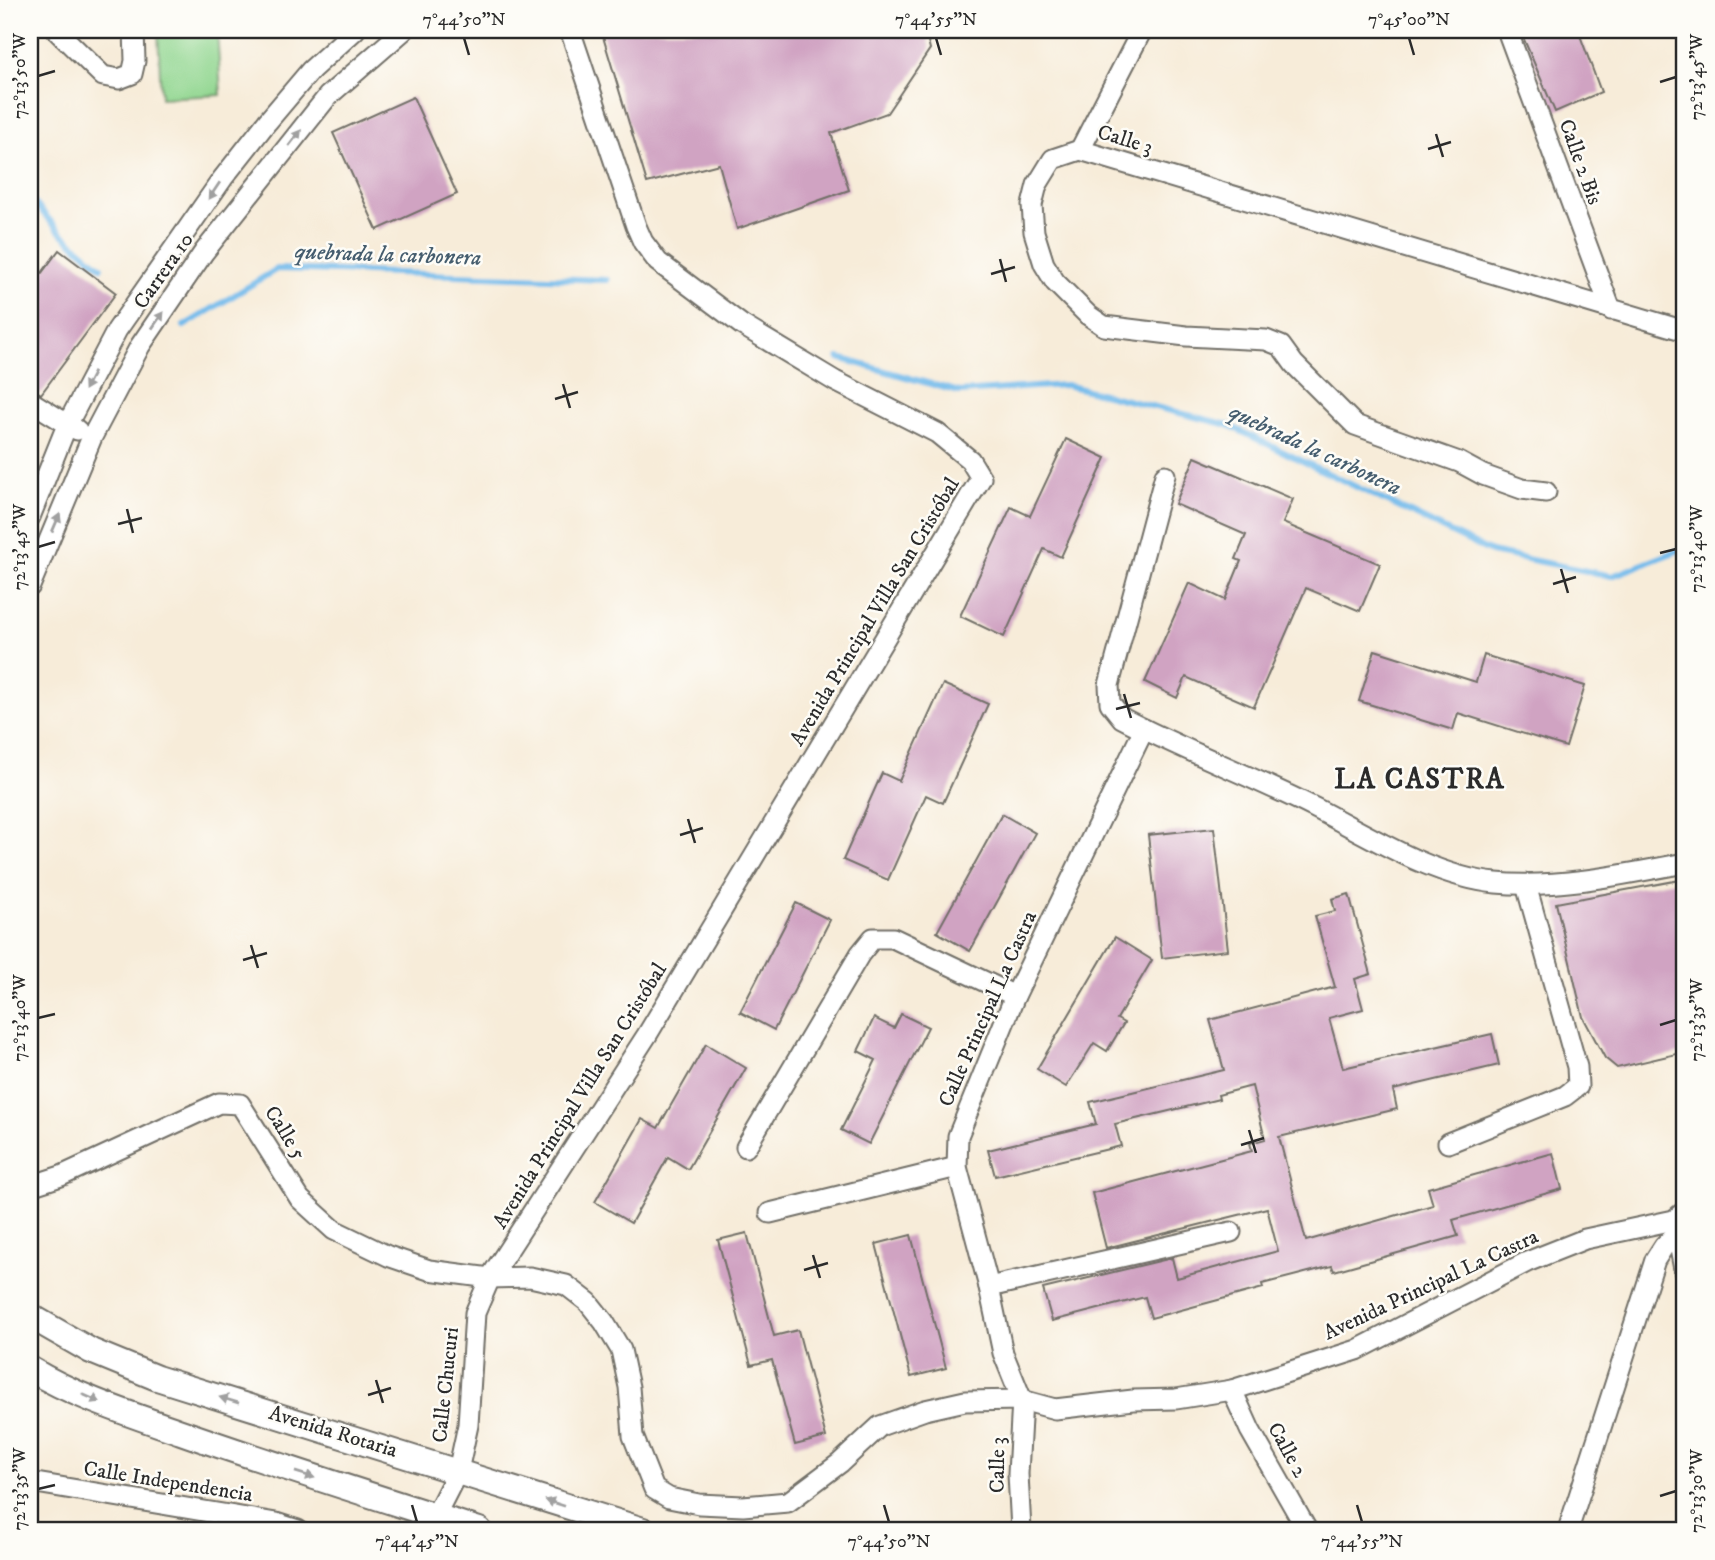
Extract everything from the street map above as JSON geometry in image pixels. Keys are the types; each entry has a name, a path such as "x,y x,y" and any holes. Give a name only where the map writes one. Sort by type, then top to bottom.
{"main road":[{"name":"Avenida Rotaria","path":"30,1316 90,1351 158,1378 643,1530"},
{"path":"30,1368 45,1378 109,1406 429,1523 479,1530"}],"street":[{"path":"55,30 103,76 119,79 132,74 135,61 134,30"},
{"name":"Carrera 10","path":"30,517 67,425 117,330 223,178 311,70 355,30"},
{"name":"Carrera 10","path":"30,586 92,437 139,346 204,252 328,96 404,30"},
{"name":"Avenida Principal Villa San Cristóbal","path":"491,1278 647,1035 981,478 970,460 937,433 835,381 742,325 658,262 643,242 636,226 570,30"},
{"path":"1080,150 1142,30"},
{"name":"Calle 2 Bis","path":"1507,30 1611,310"},
{"name":"Calle 3","path":"1546,492 1522,489 1483,475 1459,462 1355,425 1294,364 1281,346 1266,340 1186,336 1104,326 1096,321 1055,282 1044,264 1034,232 1032,205 1037,185 1053,159 1080,150 1685,331"},
{"path":"30,401 67,425 92,437"},
{"path":"1165,475 1109,685 1110,704 1122,718 1314,808 1385,846 1454,874 1494,883 1526,884 1619,876 1685,863"},
{"name":"Calle Principal La Castra","path":"1022,1400 1003,1353 989,1287 957,1167 958,1136 1015,996 1144,729"},
{"path":"1448,1143 1565,1096 1578,1086 1577,1067 1526,884"},
{"path":"746,1147 860,954 873,938 893,938 1015,996"},
{"name":"Calle 5","path":"30,1186 61,1176 219,1103 240,1104 300,1199 334,1230 388,1256 429,1270 491,1278"},
{"path":"770,1213 957,1167"},
{"path":"1679,1221 1685,1274"},
{"path":"1568,1530 1655,1260 1679,1221"},
{"name":"Avenida Principal La Castra","path":"491,1278 530,1277 566,1285 588,1302 621,1350 629,1387 633,1436 654,1489 669,1498 699,1504 743,1506 788,1502 840,1463 880,1426 925,1410 965,1401 1022,1400 1055,1409 1133,1400 1176,1399 1232,1390 1357,1350 1527,1262 1585,1239 1679,1221"},
{"path":"989,1287 1231,1232"},
{"name":"Calle Chucuri","path":"429,1523 458,1471 468,1425 475,1313 491,1278"},
{"name":"Calle 2","path":"1232,1390 1260,1450 1307,1530"},
{"name":"Calle 3","path":"1021,1530 1018,1474 1022,1400"},
{"name":"Calle Independencia","path":"30,1482 276,1523 298,1530"}],"green space":[{"path":"158,30 217,30 221,95 161,98"}],"building":[{"path":"601,30 939,30 928,41 930,49 887,113 831,133 849,190 737,229 719,164 647,183"},
{"path":"1520,30 1578,30 1601,92 1555,112"},
{"path":"413,97 457,194 377,230 333,133"},
{"path":"59,250 116,293 41,394 30,388 30,289"},
{"path":"1066,439 1106,458 1061,557 1044,549 1004,637 960,616 1011,507 1030,516"},
{"path":"1195,457 1293,499 1283,523 1380,564 1360,611 1306,588 1254,707 1186,677 1177,698 1145,682 1189,583 1225,600 1241,561 1236,559 1246,535 1175,504"},
{"path":"1375,650 1476,682 1484,655 1585,686 1566,747 1458,713 1453,730 1359,701"},
{"path":"943,684 988,704 943,803 926,795 888,880 843,860 882,773 899,781"},
{"path":"1002,814 1035,833 970,951 937,932"},
{"path":"1214,828 1228,950 1162,958 1148,835"},
{"path":"1685,879 1685,1052 1617,1068 1605,1058 1583,1017 1556,903"},
{"path":"1349,894 1371,974 1355,979 1363,1009 1329,1018 1343,1068 1492,1034 1499,1065 1393,1090 1397,1109 1279,1137 1306,1241 1433,1205 1428,1188 1553,1153 1562,1189 1453,1220 1458,1236 1334,1271 1332,1266 1151,1318 1145,1297 1052,1321 1043,1289 1172,1258 1177,1278 1278,1251 1267,1208 1106,1248 1092,1193 1252,1151 1250,1143 1265,1139 1252,1086 1218,1095 1219,1099 1115,1124 1121,1146 995,1176 988,1150 1096,1124 1090,1102 1224,1070 1210,1020 1335,987 1315,916 1335,911 1332,899"},
{"path":"796,903 830,920 774,1030 740,1012"},
{"path":"1115,937 1152,960 1117,1019 1124,1023 1107,1051 1094,1043 1066,1087 1037,1069"},
{"path":"901,1014 928,1027 869,1144 841,1130 876,1060 858,1051 874,1018 894,1028"},
{"path":"706,1044 746,1068 688,1169 668,1157 631,1223 595,1202 642,1119 658,1128"},
{"path":"747,1233 774,1336 798,1330 826,1437 795,1445 772,1360 751,1365 718,1240"},
{"path":"911,1235 946,1368 911,1377 876,1244"}],"waterway":[{"name":"quebrada la carbonera","path":"30,198 61,233 101,267"},
{"name":"quebrada la carbonera","path":"184,326 277,269 607,280"},
{"name":"quebrada la carbonera","path":"839,358 959,392 1066,385 1228,425 1491,552 1612,576 1685,548"}],"district":[{"name":"LA CASTRA","path":"1420,779"}]}
